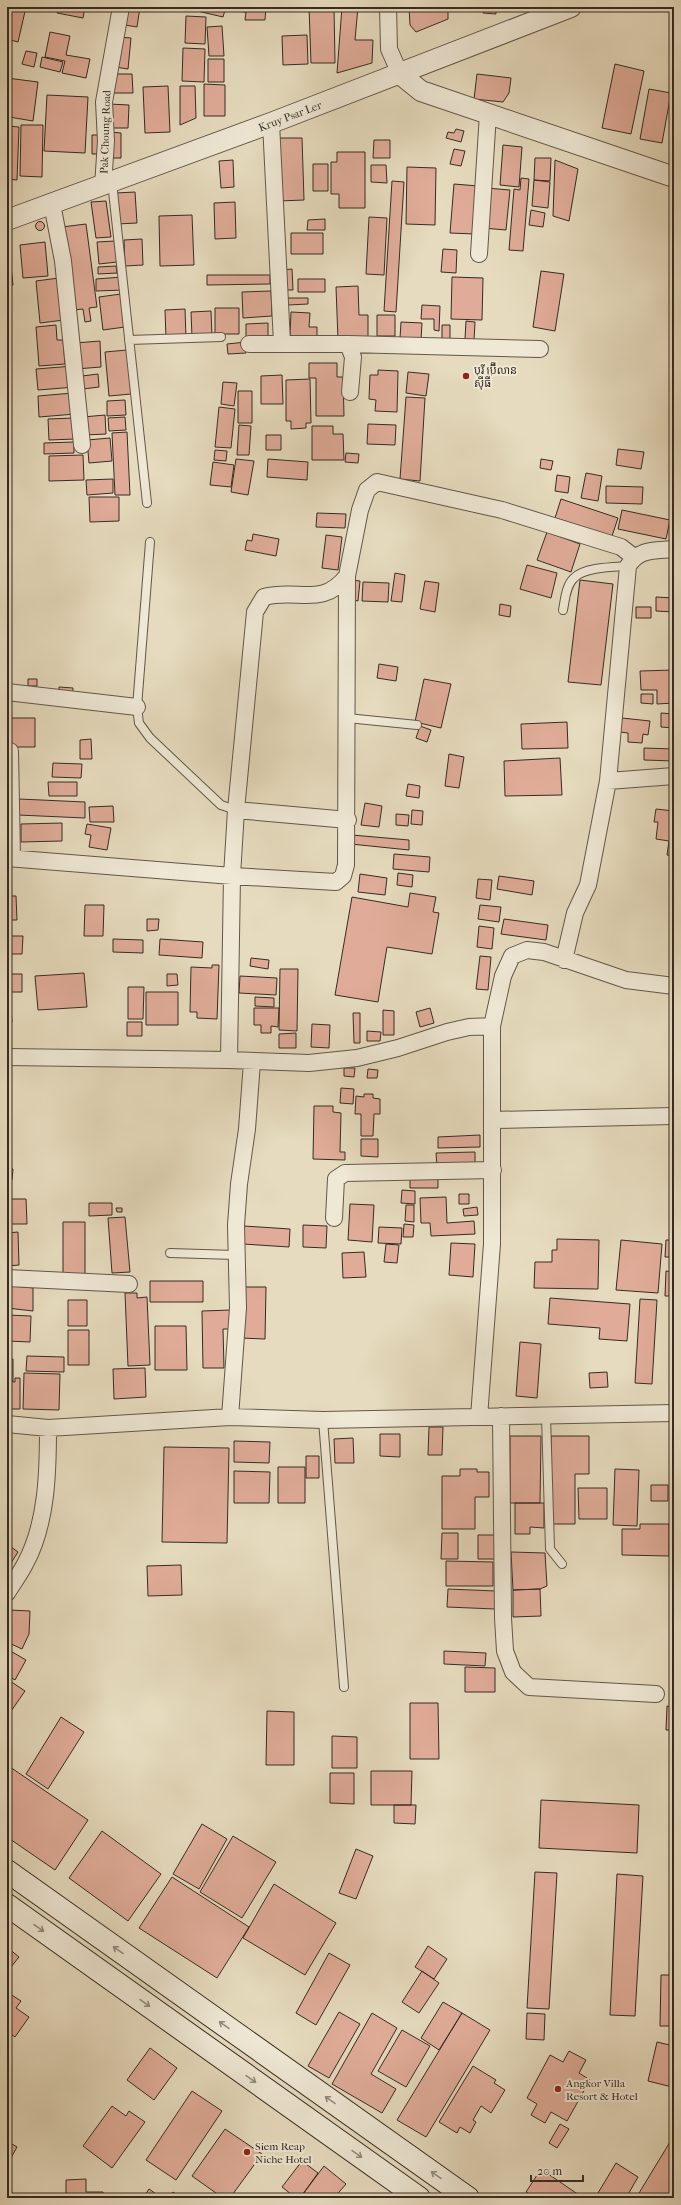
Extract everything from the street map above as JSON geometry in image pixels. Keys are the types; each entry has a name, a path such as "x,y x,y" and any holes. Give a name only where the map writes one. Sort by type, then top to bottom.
{"main road":[{"path":"7,1871 468,2198"},
{"path":"7,1905 419,2198"}],"street":[{"name":"Pak Choung Road","path":"108,184 104,102 121,7"},
{"path":"388,7 389,49 400,74 421,91 674,177"},
{"name":"Kruy Psar Ler","path":"7,220 271,123 571,7"},
{"path":"479,254 488,114"},
{"path":"271,123 282,343"},
{"path":"52,204 63,261 82,445"},
{"path":"249,344 348,344 540,349"},
{"path":"348,344 353,358 350,392"},
{"path":"10,751 9,858 232,876 336,882 343,876 346,865 348,820 347,576 360,510 367,490 377,482 502,510 621,547 631,562 608,781 588,885 575,913 564,960"},
{"path":"631,562 641,553 674,549"},
{"path":"229,1060 232,876 236,810 255,612 264,597 279,594 302,596 323,594 338,587 347,576"},
{"path":"7,692 137,707"},
{"path":"608,781 674,776"},
{"path":"236,810 348,820"},
{"path":"479,1417 492,1244 492,1026 503,976 512,956 527,950 544,952 626,980 674,986"},
{"path":"7,1057 229,1060 309,1063 357,1058 398,1048 447,1032 469,1027 492,1026"},
{"path":"230,1417 238,1308 235,1254 239,1184 247,1129 252,1062"},
{"path":"493,1120 674,1116"},
{"path":"334,1218 336,1179 345,1173 493,1170"},
{"path":"7,1278 129,1284"},
{"path":"7,1424 48,1428 230,1417 323,1420 674,1413"},
{"path":"501,1416 503,1618 505,1651 513,1672 529,1687 656,1694"},
{"path":"7,1593 26,1563 37,1533 48,1472 48,1428"}],"lane":[{"path":"108,184 129,340 147,503"},
{"path":"129,340 221,336"},
{"path":"150,542 137,707 139,723 150,738 221,805 236,810"},
{"path":"563,610 568,587 574,577 591,570 631,562"},
{"path":"347,718 417,726"},
{"path":"170,1253 235,1254"},
{"path":"546,1416 550,1549 562,1564"},
{"path":"323,1420 344,1687"}],"building":[{"path":"7,7 26,7 18,42 7,39"},
{"path":"58,7 85,7 83,18 57,13"},
{"path":"122,7 140,7 137,27 119,24"},
{"path":"194,7 226,7 223,17 193,10"},
{"path":"234,7 266,7 265,20 245,20 246,12 234,11"},
{"path":"309,7 334,7 335,63 311,63"},
{"path":"342,7 358,7 355,40 373,40 372,63 337,73"},
{"path":"409,7 448,7 448,19 416,32 410,25"},
{"path":"483,7 496,7 496,14 483,13"},
{"path":"186,16 206,17 205,44 185,43"},
{"path":"222,26 224,56 209,56 207,27"},
{"path":"50,32 70,36 66,55 90,59 86,78 62,73 65,61 45,57"},
{"path":"307,35 308,64 283,65 282,36"},
{"path":"118,37 131,38 128,69 115,67"},
{"path":"183,48 205,49 204,82 182,81"},
{"path":"26,51 37,53 34,67 22,64"},
{"path":"42,57 63,62 60,72 40,67"},
{"path":"208,59 224,59 224,82 208,82"},
{"path":"615,64 644,71 631,134 602,128"},
{"path":"112,74 132,74 133,93 112,93"},
{"path":"477,74 511,78 509,93 503,102 474,99"},
{"path":"7,78 38,82 33,121 9,117 10,108 7,107"},
{"path":"204,84 225,85 225,116 204,116"},
{"path":"168,86 170,132 145,133 143,87"},
{"path":"180,86 195,86 196,118 180,125"},
{"path":"649,89 671,93 662,143 640,139"},
{"path":"47,95 88,97 85,153 44,151"},
{"path":"109,104 129,105 128,128 109,128"},
{"path":"21,125 43,125 42,177 20,176"},
{"path":"8,126 19,127 17,180 7,179"},
{"path":"456,129 464,131 461,142 446,138 448,132 454,133"},
{"path":"110,132 121,133 121,158 110,158"},
{"path":"92,135 102,135 102,154 92,154"},
{"path":"277,138 302,138 304,200 279,201"},
{"path":"374,140 390,140 390,158 373,158"},
{"path":"503,145 522,147 519,187 500,185"},
{"path":"454,149 465,151 461,166 450,164"},
{"path":"337,152 365,152 365,208 339,208 339,194 331,194 331,162 337,162"},
{"path":"535,158 551,158 550,181 534,180"},
{"path":"233,160 234,187 221,188 219,161"},
{"path":"555,160 578,169 569,221 553,216"},
{"path":"313,164 328,164 328,191 313,191"},
{"path":"371,165 386,165 387,183 371,182"},
{"path":"407,167 436,168 435,225 406,224"},
{"path":"521,178 529,179 523,251 509,250 514,189 520,190"},
{"path":"534,180 550,182 548,208 532,206"},
{"path":"392,181 404,182 396,312 384,311"},
{"path":"454,184 478,186 475,234 450,233"},
{"path":"486,188 510,190 506,230 483,228"},
{"path":"135,192 137,223 117,224 116,193"},
{"path":"106,201 111,237 96,238 91,202"},
{"path":"235,202 236,238 215,239 214,203"},
{"path":"531,210 545,213 543,227 529,225"},
{"path":"192,215 194,265 160,266 159,216"},
{"path":"369,217 387,218 384,275 366,274"},
{"path":"325,219 325,230 307,230 308,220"},
{"path":"38,222 42,222 44,226 42,230 38,230 36,228 36,224"},
{"path":"86,224 97,307 89,308 91,321 85,322 83,309 73,310 62,227"},
{"path":"291,233 323,233 323,254 291,254"},
{"path":"142,239 143,265 125,266 124,240"},
{"path":"115,241 117,262 99,264 97,242"},
{"path":"45,242 48,276 23,278 20,245"},
{"path":"7,248 9,248 13,285 7,286"},
{"path":"443,249 457,250 456,273 441,272"},
{"path":"116,266 117,273 98,274 98,267"},
{"path":"292,269 293,290 283,290 282,270"},
{"path":"541,271 564,274 555,331 533,327"},
{"path":"207,275 270,275 270,284 207,285"},
{"path":"122,277 123,290 96,291 96,279"},
{"path":"452,277 483,278 482,320 451,319"},
{"path":"59,278 64,320 40,323 36,281"},
{"path":"298,279 325,279 325,292 298,292"},
{"path":"358,286 359,315 368,315 368,339 338,340 336,287"},
{"path":"271,291 272,316 243,318 242,292"},
{"path":"121,294 125,327 103,330 99,297"},
{"path":"287,298 308,298 308,304 288,305"},
{"path":"422,305 440,306 439,331 434,330 434,319 421,319"},
{"path":"215,308 239,308 239,334 215,334"},
{"path":"185,309 186,338 166,338 165,310"},
{"path":"211,311 212,336 192,337 191,312"},
{"path":"291,312 310,313 309,327 317,327 317,337 290,336"},
{"path":"377,315 395,315 395,336 377,336"},
{"path":"466,321 475,322 474,340 465,339"},
{"path":"401,322 422,323 421,340 400,338"},
{"path":"268,323 268,337 246,338 246,324"},
{"path":"56,325 57,340 63,340 65,364 39,366 36,327"},
{"path":"442,325 450,325 450,339 442,339"},
{"path":"100,341 101,367 76,369 75,343"},
{"path":"246,342 246,353 228,354 227,344"},
{"path":"127,350 131,394 109,396 105,352"},
{"path":"309,363 337,363 337,377 343,377 344,416 316,416 316,378 309,378"},
{"path":"73,366 75,387 38,390 36,369"},
{"path":"378,370 398,371 397,412 375,411 376,400 369,399 370,375 378,375"},
{"path":"408,372 429,374 426,396 406,393"},
{"path":"98,374 99,387 83,389 82,376"},
{"path":"282,375 283,404 261,404 261,376"},
{"path":"310,379 311,423 306,423 306,428 291,429 291,421 286,421 286,380"},
{"path":"223,382 237,383 234,406 221,404"},
{"path":"238,391 252,391 252,423 238,423"},
{"path":"73,393 75,414 39,417 38,396"},
{"path":"406,397 425,398 420,481 400,479"},
{"path":"125,400 126,415 107,416 107,401"},
{"path":"219,407 235,409 231,448 215,447"},
{"path":"105,415 106,434 84,435 83,417"},
{"path":"125,417 126,430 109,431 108,418"},
{"path":"74,418 75,439 49,440 48,419"},
{"path":"368,424 396,425 395,445 367,444"},
{"path":"239,425 251,426 249,455 237,455"},
{"path":"312,426 333,426 333,434 343,434 344,460 312,460"},
{"path":"127,432 130,495 115,495 112,433"},
{"path":"266,435 281,435 281,450 266,450"},
{"path":"110,438 112,461 89,463 87,440"},
{"path":"74,442 74,453 44,454 44,443"},
{"path":"618,449 644,452 641,469 616,465"},
{"path":"215,450 227,451 226,461 214,460"},
{"path":"346,453 359,454 358,463 345,462"},
{"path":"83,455 84,480 49,481 49,456"},
{"path":"236,459 254,461 248,495 231,492"},
{"path":"268,459 308,462 307,480 267,477"},
{"path":"541,459 553,461 551,470 540,468"},
{"path":"213,462 234,465 231,487 210,485"},
{"path":"586,473 602,476 598,501 581,498"},
{"path":"557,475 570,477 568,493 555,491"},
{"path":"113,479 113,493 87,495 86,480"},
{"path":"606,486 643,487 642,504 606,503"},
{"path":"89,497 119,497 119,521 90,522"},
{"path":"561,499 618,518 612,536 555,518"},
{"path":"622,510 670,520 666,539 618,529"},
{"path":"317,513 346,514 345,528 316,527"},
{"path":"547,532 580,544 571,572 537,560"},
{"path":"253,534 279,539 276,556 245,550 247,540 252,541"},
{"path":"326,535 342,537 338,570 322,568"},
{"path":"527,565 557,573 551,598 520,589"},
{"path":"395,573 405,575 402,602 391,601"},
{"path":"351,580 360,581 358,601 349,599"},
{"path":"580,580 613,584 601,685 568,682"},
{"path":"425,581 439,583 435,612 420,609"},
{"path":"363,582 389,583 388,602 362,601"},
{"path":"656,597 674,598 674,612 656,611"},
{"path":"500,604 511,606 510,617 499,615"},
{"path":"636,607 651,607 651,618 636,618"},
{"path":"379,664 398,667 396,681 377,678"},
{"path":"674,670 674,703 657,704 657,690 641,690 640,671"},
{"path":"28,679 37,679 37,686 28,686"},
{"path":"424,679 451,684 441,728 415,722"},
{"path":"59,687 73,688 72,698 59,697"},
{"path":"641,694 653,694 653,704 641,703"},
{"path":"661,713 674,714 674,728 661,727"},
{"path":"9,718 35,718 35,747 8,747"},
{"path":"622,718 650,721 648,735 643,734 642,743 628,742 628,733 620,732"},
{"path":"567,722 568,748 522,749 521,724"},
{"path":"420,726 431,730 427,742 416,738"},
{"path":"91,739 92,759 80,759 80,740"},
{"path":"644,748 674,749 674,761 644,760"},
{"path":"449,754 464,757 459,788 445,786"},
{"path":"560,758 562,795 505,796 504,761"},
{"path":"53,763 82,764 81,778 52,777"},
{"path":"48,782 77,782 77,796 49,796"},
{"path":"408,784 420,786 419,798 406,796"},
{"path":"19,799 85,802 85,818 18,815"},
{"path":"365,803 382,806 379,827 361,825"},
{"path":"113,806 114,822 90,822 89,807"},
{"path":"656,809 674,811 674,856 667,855 669,841 656,839 658,822 654,822"},
{"path":"412,810 423,811 422,825 411,824"},
{"path":"396,814 409,815 408,826 396,825"},
{"path":"62,823 62,841 21,842 21,824"},
{"path":"87,824 111,828 107,850 89,847 91,835 85,834"},
{"path":"352,835 409,840 409,850 351,844"},
{"path":"394,854 430,857 429,872 393,869"},
{"path":"398,873 413,875 412,887 397,885"},
{"path":"360,874 387,878 385,895 358,892"},
{"path":"499,876 534,881 532,895 497,889"},
{"path":"478,879 492,880 490,900 476,898"},
{"path":"410,893 436,897 433,912 439,913 432,954 387,947 378,1002 335,995 352,897 408,907"},
{"path":"7,896 16,896 17,920 8,920"},
{"path":"85,905 104,905 103,936 84,936"},
{"path":"480,905 501,907 499,922 478,919"},
{"path":"147,919 159,919 158,930 147,931"},
{"path":"504,919 548,925 546,940 501,934"},
{"path":"479,926 494,928 492,949 477,947"},
{"path":"7,936 23,936 22,954 7,954"},
{"path":"113,939 143,940 143,953 113,952"},
{"path":"160,939 203,942 202,958 159,955"},
{"path":"480,956 491,957 488,990 476,989"},
{"path":"251,958 269,960 268,969 250,966"},
{"path":"212,965 219,965 217,1019 197,1018 197,1012 190,1012 191,967 212,968"},
{"path":"280,969 298,969 297,1031 279,1030"},
{"path":"84,973 87,1007 38,1010 35,976"},
{"path":"7,974 22,974 22,992 7,992"},
{"path":"167,974 177,974 178,985 167,986"},
{"path":"240,976 277,978 276,995 239,993"},
{"path":"128,987 144,987 143,1019 128,1019"},
{"path":"146,992 178,992 178,1025 146,1025"},
{"path":"255,997 274,998 274,1007 255,1006"},
{"path":"254,1008 279,1008 278,1027 271,1026 271,1033 261,1033 261,1025 254,1025"},
{"path":"430,1008 434,1023 420,1027 416,1012"},
{"path":"11,1009 12,1022 7,1022 7,1010"},
{"path":"383,1010 394,1011 394,1035 383,1035"},
{"path":"353,1013 360,1013 360,1043 354,1043"},
{"path":"127,1022 142,1022 142,1036 127,1036"},
{"path":"312,1024 330,1025 329,1048 311,1047"},
{"path":"367,1031 381,1032 380,1041 367,1041"},
{"path":"296,1033 296,1048 279,1048 279,1034"},
{"path":"344,1068 355,1068 354,1077 344,1076"},
{"path":"368,1069 378,1070 377,1078 367,1078"},
{"path":"341,1088 354,1089 353,1104 340,1103"},
{"path":"364,1094 373,1094 373,1098 380,1099 380,1114 374,1114 373,1136 361,1136 361,1114 355,1114 356,1096 364,1097"},
{"path":"314,1106 333,1106 333,1112 341,1113 340,1152 345,1152 345,1160 313,1159"},
{"path":"480,1135 480,1147 438,1148 438,1137"},
{"path":"361,1139 378,1139 378,1157 361,1156"},
{"path":"475,1152 475,1166 437,1166 436,1153"},
{"path":"7,1169 13,1169 12,1180 7,1179"},
{"path":"410,1177 438,1177 438,1188 410,1188"},
{"path":"402,1190 415,1191 415,1204 401,1203"},
{"path":"459,1194 469,1194 469,1204 459,1204"},
{"path":"446,1197 447,1223 474,1221 475,1234 431,1236 430,1223 421,1223 420,1198"},
{"path":"7,1199 26,1199 27,1224 7,1224"},
{"path":"89,1203 112,1203 112,1215 89,1216"},
{"path":"350,1204 374,1205 372,1242 348,1240"},
{"path":"406,1205 414,1205 414,1222 405,1221"},
{"path":"477,1207 478,1215 464,1216 463,1209"},
{"path":"116,1208 122,1208 122,1212 117,1212"},
{"path":"125,1217 130,1272 112,1273 108,1218"},
{"path":"63,1222 85,1222 85,1276 63,1276"},
{"path":"404,1224 414,1225 413,1237 403,1237"},
{"path":"303,1225 327,1226 326,1248 303,1247"},
{"path":"244,1226 290,1229 289,1247 243,1244"},
{"path":"379,1227 402,1228 401,1244 378,1243"},
{"path":"18,1232 19,1265 7,1266 7,1233"},
{"path":"557,1239 599,1240 598,1289 534,1288 535,1262 552,1262 552,1250 557,1250"},
{"path":"621,1240 662,1244 658,1293 616,1290"},
{"path":"666,1240 674,1240 674,1257 665,1257"},
{"path":"451,1243 475,1244 473,1277 449,1275"},
{"path":"386,1244 399,1245 397,1263 384,1262"},
{"path":"364,1252 366,1277 343,1278 342,1253"},
{"path":"666,1271 674,1272 674,1296 665,1296"},
{"path":"150,1281 203,1281 203,1302 150,1302"},
{"path":"7,1285 33,1288 33,1311 7,1308"},
{"path":"241,1287 266,1287 265,1339 240,1338"},
{"path":"125,1293 137,1293 137,1298 147,1297 150,1365 128,1366"},
{"path":"550,1298 630,1304 627,1341 599,1339 600,1328 548,1324"},
{"path":"640,1299 657,1300 652,1384 635,1383"},
{"path":"68,1300 87,1300 87,1326 68,1326"},
{"path":"231,1310 232,1329 223,1329 224,1368 203,1368 202,1311"},
{"path":"7,1315 31,1316 30,1342 7,1341"},
{"path":"155,1326 186,1326 187,1370 155,1370"},
{"path":"68,1330 89,1330 89,1365 68,1365"},
{"path":"520,1342 541,1344 537,1398 516,1396"},
{"path":"27,1356 64,1357 64,1372 26,1371"},
{"path":"13,1359 13,1381 7,1381 7,1360"},
{"path":"145,1368 146,1397 114,1399 113,1369"},
{"path":"607,1372 608,1387 590,1388 589,1373"},
{"path":"24,1373 60,1374 59,1410 23,1409"},
{"path":"15,1378 20,1378 20,1409 7,1409 7,1381 15,1382"},
{"path":"429,1427 443,1427 442,1455 428,1455"},
{"path":"380,1434 400,1434 400,1457 380,1456"},
{"path":"510,1436 541,1436 540,1503 510,1503"},
{"path":"551,1436 589,1436 589,1474 575,1474 575,1524 552,1524"},
{"path":"353,1438 354,1463 335,1463 334,1439"},
{"path":"234,1441 270,1442 269,1463 234,1462"},
{"path":"164,1447 229,1448 227,1543 162,1542"},
{"path":"306,1456 319,1456 319,1478 306,1478"},
{"path":"278,1467 305,1467 305,1503 278,1503"},
{"path":"460,1469 477,1469 477,1472 489,1472 489,1497 475,1497 475,1529 442,1529 442,1476 460,1476"},
{"path":"615,1469 639,1470 637,1526 613,1525"},
{"path":"234,1471 270,1472 269,1503 234,1503"},
{"path":"651,1485 668,1485 668,1501 651,1501"},
{"path":"578,1488 607,1488 607,1519 579,1519"},
{"path":"515,1503 544,1503 544,1528 530,1527 530,1534 515,1534"},
{"path":"640,1524 669,1524 669,1556 622,1555 622,1529 640,1529"},
{"path":"442,1533 458,1533 458,1559 441,1559"},
{"path":"478,1535 495,1535 495,1559 478,1559"},
{"path":"7,1544 18,1552 7,1569"},
{"path":"511,1552 545,1553 547,1586 540,1589 513,1590"},
{"path":"446,1561 493,1562 493,1586 446,1586"},
{"path":"181,1565 182,1595 148,1596 147,1566"},
{"path":"448,1589 496,1591 495,1609 447,1607"},
{"path":"540,1589 541,1616 513,1617 513,1590"},
{"path":"9,1610 30,1611 29,1634 22,1649 7,1642 7,1614"},
{"path":"7,1649 26,1660 15,1680 7,1675"},
{"path":"444,1651 486,1653 485,1666 444,1664"},
{"path":"465,1667 495,1668 495,1692 465,1692"},
{"path":"7,1679 25,1691 7,1717"},
{"path":"410,1703 438,1703 439,1759 410,1759"},
{"path":"667,1706 674,1707 674,1730 666,1730"},
{"path":"267,1711 294,1712 294,1765 266,1765"},
{"path":"61,1717 84,1732 48,1789 26,1774"},
{"path":"332,1736 357,1737 357,1768 332,1768"},
{"path":"7,1765 88,1820 55,1870 7,1837"},
{"path":"371,1771 412,1771 411,1805 371,1805"},
{"path":"330,1773 354,1773 354,1804 330,1803"},
{"path":"541,1800 639,1805 637,1853 539,1848"},
{"path":"394,1805 416,1805 415,1824 394,1823"},
{"path":"202,1824 227,1839 199,1889 173,1874"},
{"path":"672,1825 674,1825 674,1861 671,1861"},
{"path":"102,1831 161,1874 128,1921 69,1878"},
{"path":"233,1836 276,1862 242,1918 200,1892"},
{"path":"356,1849 373,1856 356,1899 339,1893"},
{"path":"535,1872 557,1873 549,2009 527,2008"},
{"path":"617,1874 643,1876 635,2016 610,2015"},
{"path":"172,1877 249,1927 217,1978 139,1928"},
{"path":"274,1884 336,1923 305,1975 243,1938"},
{"path":"428,1946 447,1959 434,1979 415,1967"},
{"path":"7,1948 19,1957 7,1972"},
{"path":"329,1953 350,1965 316,2025 296,2013"},
{"path":"422,1971 439,1983 419,2013 402,2002"},
{"path":"661,1975 674,1975 674,2026 660,2026"},
{"path":"7,1992 21,2001 16,2008 29,2017 15,2037 7,2031"},
{"path":"443,2002 462,2013 439,2050 421,2038"},
{"path":"339,2012 360,2024 329,2078 308,2066"},
{"path":"372,2013 397,2028 371,2074 396,2089 382,2113 332,2084"},
{"path":"462,2013 490,2030 426,2137 397,2120"},
{"path":"527,2013 545,2014 544,2040 526,2039"},
{"path":"402,2030 430,2046 406,2087 378,2071"},
{"path":"657,2042 674,2046 672,2087 648,2081"},
{"path":"150,2048 177,2068 154,2100 127,2080"},
{"name":"Angkor Villa Resort & Hotel","path":"569,2051 586,2060 579,2073 590,2080 567,2121 551,2112 545,2123 531,2115 537,2104 527,2098 550,2055 563,2062"},
{"path":"473,2066 496,2080 494,2083 505,2090 491,2113 481,2106 473,2120 476,2122 470,2133 460,2127 457,2133 439,2122"},
{"path":"192,2091 222,2111 176,2180 146,2160"},
{"path":"112,2106 126,2116 129,2111 145,2122 112,2168 83,2146"},
{"path":"560,2124 569,2129 557,2148 549,2143"},
{"path":"225,2129 262,2154 230,2198 223,2198 192,2176"},
{"path":"7,2141 17,2147 7,2165"},
{"path":"670,2142 674,2144 674,2198 636,2198"},
{"path":"302,2161 318,2173 300,2198 296,2198 282,2187"},
{"path":"616,2163 638,2177 626,2198 595,2198"},
{"path":"324,2166 346,2184 334,2198 300,2198"},
{"path":"541,2169 579,2195 577,2198 535,2198 526,2192"},
{"path":"86,2179 86,2192 103,2192 103,2198 66,2198 66,2180"},
{"path":"149,2189 162,2198 143,2198"},
{"path":"173,2192 181,2198 168,2198"}],"place":[{"name":"បុរី ប្រ៊ីលាន សុីធី","path":"466,376"},
{"name":"Angkor Villa Resort & Hotel","path":"558,2089"},
{"name":"Siem Reap Niche Hotel","path":"247,2152"}]}
